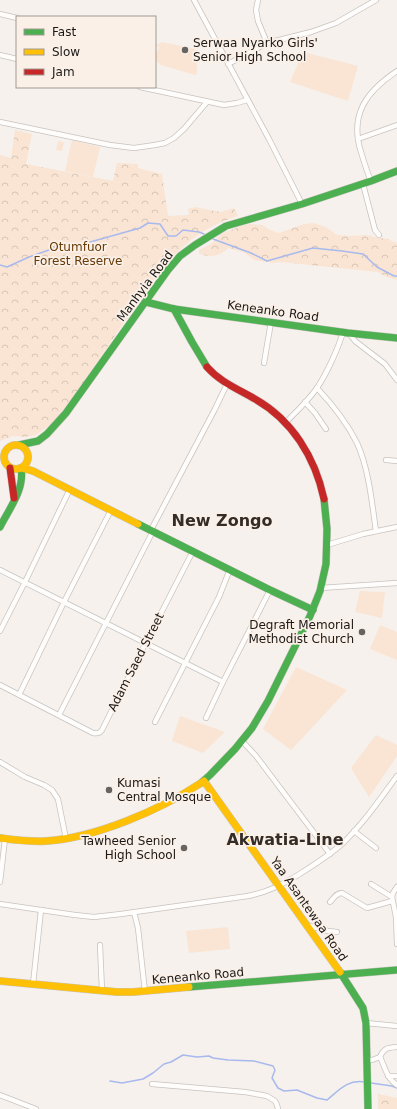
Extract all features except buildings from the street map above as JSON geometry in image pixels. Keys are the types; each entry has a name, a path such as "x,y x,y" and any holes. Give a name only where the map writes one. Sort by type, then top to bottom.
{"street":[{"path":"194,0 269,139 302,204"},
{"path":"258,0 256,10 258,21 267,43"},
{"path":"228,64 267,43 311,32 336,23 376,0"},
{"path":"0,14 16,18"},
{"path":"0,55 16,59"},
{"path":"371,181 360,150 358,139 357,123 359,114 368,96 380,83 397,71"},
{"path":"144,88 224,105 247,100"},
{"path":"0,122 110,145 134,148 165,143 174,138 184,129 207,102"},
{"path":"358,139 397,125"},
{"name":"Manhyia Road","path":"25,463 38,441 47,434 66,413 168,270 180,256 226,226 302,204 397,171"},
{"path":"363,184 375,230 379,235"},
{"name":"Keneanko Road","path":"146,302 174,309 397,338"},
{"path":"0,882 2,838 43,842 66,839 107,828 158,808 204,781 242,741 255,724 301,636 320,588 326,564 327,545 325,508 320,482 309,454 297,436 285,423 260,402 227,384 212,373 200,356 174,309"},
{"path":"264,363 271,322"},
{"path":"285,423 317,388 346,332 355,341 385,364 397,380"},
{"path":"0,685 59,715 227,384"},
{"path":"317,388 338,411 357,443 365,468 376,531"},
{"path":"305,402 326,429"},
{"path":"0,450 38,441"},
{"path":"0,527 18,492 22,480 26,449 16,445 6,450 4,454 14,499"},
{"path":"386,460 397,461"},
{"path":"6,465 14,469 25,463"},
{"path":"25,463 33,471 312,610"},
{"path":"0,631 70,489"},
{"path":"19,694 111,510"},
{"path":"327,545 363,534 397,527"},
{"name":"Adam Saed Street","path":"59,715 93,733 100,733 193,551"},
{"path":"0,570 223,682"},
{"path":"155,722 219,597 230,570"},
{"path":"320,588 397,583"},
{"path":"206,718 270,590"},
{"path":"242,741 260,762 330,854"},
{"path":"0,762 25,777 44,784 52,790 58,799 66,839"},
{"path":"0,904 75,916 94,917 257,894 268,891 279,886 330,854 343,843 359,826 397,776"},
{"name":"Yaa Asantewaa Road","path":"204,781 360,1001 366,1023 368,1109"},
{"path":"354,831 376,848"},
{"path":"371,884 392,899"},
{"path":"397,887 393,892 392,899 396,917 397,944"},
{"path":"330,902 339,893 342,893 367,908 392,899"},
{"path":"33,984 41,910"},
{"path":"134,912 138,928 145,992"},
{"path":"306,925 337,932"},
{"path":"100,945 102,991"},
{"name":"Keneanko Road","path":"0,981 102,991 145,992 397,970"},
{"path":"366,1023 397,1026"},
{"path":"397,1047 390,1047 383,1050 380,1057 388,1076 397,1085"},
{"path":"368,1060 380,1057"},
{"path":"388,1076 397,1076"},
{"path":"152,1084 245,1092 266,1096 275,1101 278,1109"},
{"path":"0,1095 36,1109"}],"green space":[{"path":"162,42 195,49 197,52 197,74 195,75 161,65 156,61 156,51 158,51 159,47 156,45"},
{"path":"303,52 358,66 348,101 290,82"},
{"name":"Otumfuor Forest Reserve","path":"15,130 32,134 26,164 113,181 117,163 138,164 138,168 162,174 168,216 189,215 188,209 195,207 220,212 234,208 238,216 207,229 180,250 161,268 70,402 50,425 36,435 25,437 13,436 0,441 0,155 11,158"},
{"path":"72,140 100,147 93,177 65,171"},
{"path":"58,141 64,142 62,151 56,150"},
{"path":"313,223 326,227 337,235 365,235 387,239 397,243 397,280 384,276 378,272 254,260 245,253 229,248 215,256 199,254 199,250 211,244 221,234 241,226 250,224 262,225 279,233 304,224"},
{"path":"360,591 385,592 382,618 355,612"},
{"path":"380,625 397,632 397,660 370,649"},
{"path":"296,667 347,690 291,750 263,729"},
{"path":"180,716 225,732 203,753 172,741"},
{"path":"376,735 397,745 397,756 369,797 351,768"},
{"path":"228,927 230,949 189,953 186,931"},
{"path":"378,1094 397,1098 397,1109 378,1109"}],"waterway":[{"path":"0,265 7,267 29,257 66,244 83,244 140,228 148,223 160,224 168,236 176,236 183,230 204,234"},
{"path":"213,239 251,253 267,261 313,248 363,254 377,267 394,276 397,276"},
{"path":"110,1081 122,1083 143,1079 164,1064 183,1055 254,1061 273,1066 275,1070 272,1078 278,1088 284,1091 297,1090 317,1098 327,1100 344,1086 354,1082 365,1082"},
{"path":"371,1083 397,1088"}],"traffic: fast":[{"path":"19,445 38,441 47,434 66,413 168,270 180,256 195,245 226,226 302,204 397,171"},
{"path":"146,302 174,309 348,333 397,338"},
{"path":"174,309 207,367"},
{"path":"0,527 12,506 21,484 21,468"},
{"path":"201,783 235,749 252,728 268,701 310,616 320,591 326,564 327,529 324,499"},
{"path":"138,524 313,610"},
{"path":"189,987 397,970"},
{"path":"340,972 363,1008 366,1023 368,1109"}],"traffic: slow":[{"path":"16,445 25,448 28,457 25,466 16,469 7,466 4,457 7,448 16,445"},
{"path":"22,468 33,471 138,524"},
{"path":"204,781 340,972"},
{"path":"0,838 46,841 65,839 85,834 126,821 147,812 185,793 201,783"},
{"path":"0,981 117,992 189,987"}],"traffic: jam":[{"path":"207,367 223,381 268,408 291,429 308,454 315,469 324,499"},
{"path":"10,468 14,498"}],"place":[{"name":"Serwaa Nyarko Girls' Senior High School","path":"185,50"},
{"name":"Degraft Memorial Methodist Church","path":"362,632"},
{"name":"Kumasi Central Mosque","path":"109,790"},
{"name":"Tawheed Senior High School","path":"184,848"}],"district":[{"name":"New Zongo","path":"222,520"},
{"name":"Akwatia-Line","path":"285,839"}]}
